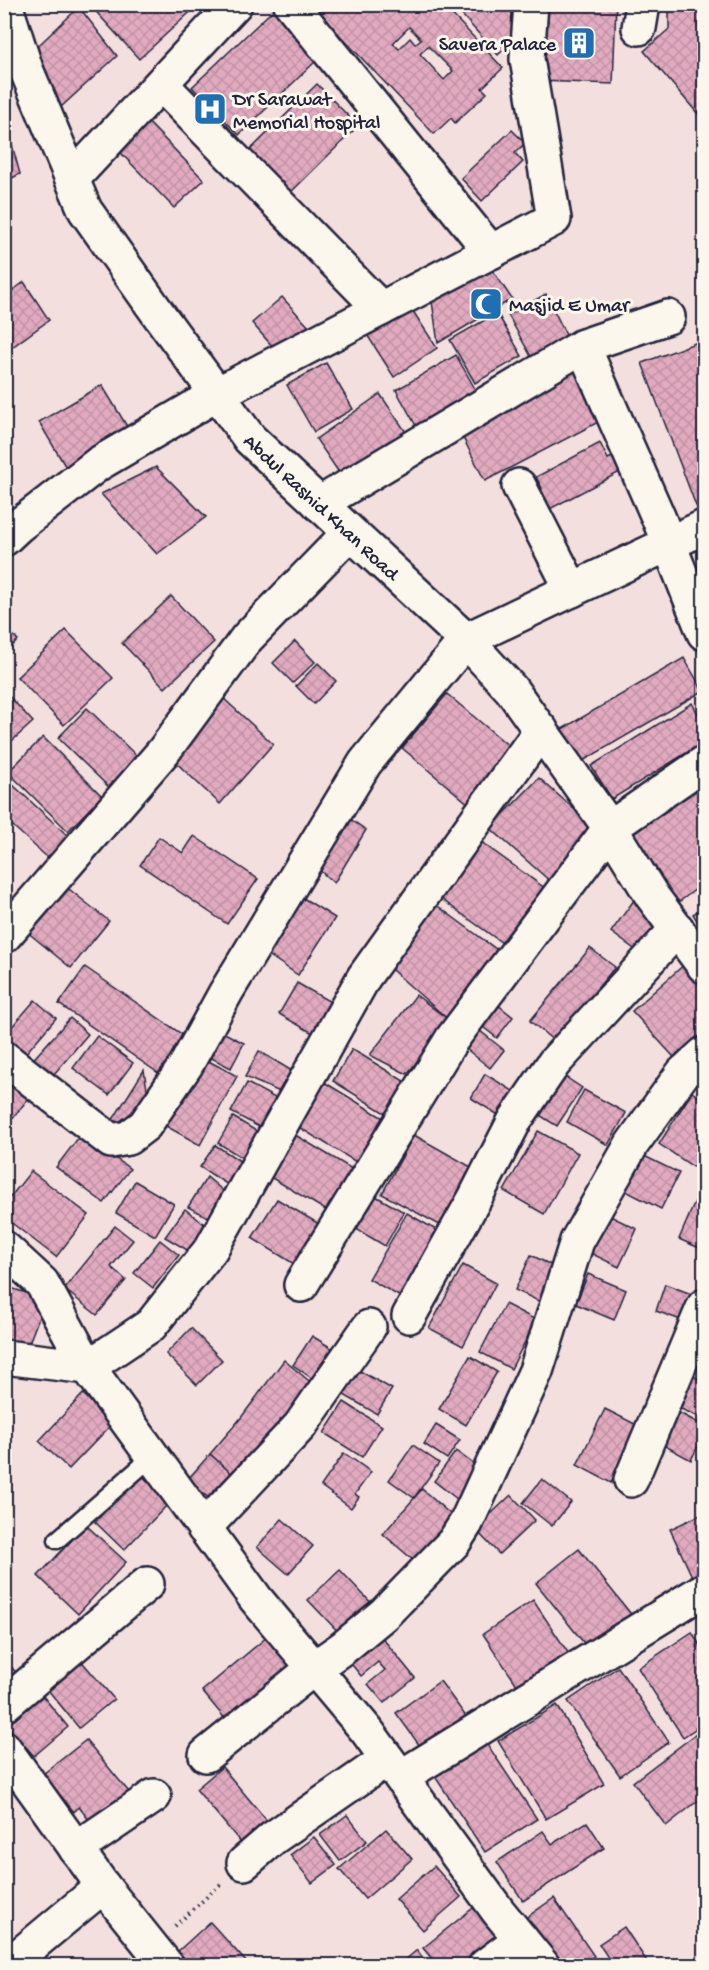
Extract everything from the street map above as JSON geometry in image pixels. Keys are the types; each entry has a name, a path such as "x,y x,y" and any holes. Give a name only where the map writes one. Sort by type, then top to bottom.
{"street":[{"path":"72,179 236,4"},
{"path":"291,4 491,252"},
{"path":"4,539 98,464 217,394 554,219 527,59 531,4"},
{"name":"Abdul Rashid Khan Road","path":"11,9 26,69 85,210 217,394 250,439 466,639 511,689 610,828 652,896 705,966"},
{"path":"161,84 381,309"},
{"path":"319,504 583,346 668,317"},
{"path":"583,346 705,633"},
{"path":"519,486 572,590"},
{"path":"4,1058 111,1141 128,1138 145,1125 186,1065 226,992 364,763 466,639 705,527"},
{"path":"4,936 163,752 247,638 349,533"},
{"path":"4,1357 88,1367 151,1325 211,1249 364,977 541,730"},
{"path":"301,1285 452,1039 610,828 705,763"},
{"path":"409,1316 475,1198 515,1120 555,1063 676,929"},
{"path":"206,1755 384,1614 454,1542 466,1523 536,1371 577,1241 632,1144 683,1072 705,1054"},
{"path":"4,1248 42,1283 88,1367 256,1599 367,1731 498,1911 543,1965"},
{"path":"631,1480 705,1306"},
{"path":"204,1528 300,1426 369,1327"},
{"path":"4,1704 147,1584"},
{"path":"244,1863 273,1838 705,1590"},
{"path":"4,1748 103,1886 160,1956"},
{"path":"76,1849 154,1796"},
{"path":"20,1961 103,1886"},
{"path":"485,1965 521,1939"}],"lane":[{"path":"57,1540 153,1456"}],"path":[{"path":"160,1956 244,1863"}],"building":[{"path":"89,4 199,4 139,59"},
{"path":"310,4 372,4 374,7 376,4 442,4 503,68 482,88 487,93 455,123 451,118 434,134","holes":["409,27 421,39 415,44 410,38 399,49 393,43","428,46 453,71 444,80 420,54"]},
{"path":"452,4 512,4 516,38 498,55"},
{"name":"Savera Palace","path":"544,4 616,4 613,84 541,81"},
{"path":"669,4 704,4 704,121 644,51 669,29"},
{"path":"79,7 117,56 60,108 24,59"},
{"path":"273,10 319,58 239,135 192,87"},
{"path":"317,84 358,126 280,203 239,161"},
{"path":"4,115 20,174 4,182"},
{"path":"148,122 204,180 174,208 119,151"},
{"path":"512,130 525,143 515,153 523,162 482,201 461,178"},
{"path":"491,268 512,299 438,343 432,301"},
{"path":"24,282 49,320 4,353 4,297"},
{"path":"546,294 566,335 533,360 508,315"},
{"path":"282,297 309,327 279,354 252,323"},
{"path":"407,302 437,348 394,377 364,330"},
{"path":"497,313 522,356 475,383 450,340"},
{"path":"703,340 704,502 696,506 642,363"},
{"path":"456,355 479,396 419,431 396,390"},
{"path":"326,363 353,409 314,432 287,385"},
{"path":"579,363 608,417 485,481 457,426"},
{"path":"102,385 134,438 71,476 39,422"},
{"path":"380,394 406,432 342,477 316,439"},
{"path":"600,443 608,459 612,457 620,472 546,511 536,491 542,488 536,477"},
{"path":"156,467 206,517 157,554 101,494"},
{"path":"171,596 214,642 165,688 122,643"},
{"path":"4,626 18,640 4,655"},
{"path":"66,630 113,678 64,725 17,677"},
{"path":"295,641 315,662 293,683 273,663"},
{"path":"684,658 703,691 576,765 557,732"},
{"path":"318,663 336,681 314,704 296,686"},
{"path":"7,694 33,722 4,748 4,697"},
{"path":"447,694 515,751 470,805 402,748"},
{"path":"222,697 273,744 220,804 167,754"},
{"path":"692,703 704,724 704,742 612,799 591,766"},
{"path":"87,708 147,766 118,796 58,738"},
{"path":"43,737 102,796 68,831 8,772"},
{"path":"539,778 600,832 551,882 490,828"},
{"path":"13,785 79,846 59,868 4,818 4,794"},
{"path":"695,788 704,802 704,883 671,908 622,840"},
{"path":"346,816 366,830 334,883 315,866"},
{"path":"194,836 258,879 227,924 140,865 159,837 183,853"},
{"path":"477,839 546,889 505,945 437,896"},
{"path":"64,885 109,921 71,968 26,931"},
{"path":"300,896 335,918 298,975 264,952"},
{"path":"634,900 660,919 637,951 611,932"},
{"path":"431,901 500,952 450,1021 385,964"},
{"path":"704,907 704,932 693,914"},
{"path":"590,948 615,967 554,1041 530,1021"},
{"path":"687,962 704,982 704,1045 682,1066 632,1011"},
{"path":"85,967 190,1040 164,1077 59,1004"},
{"path":"297,983 334,1004 316,1035 279,1014"},
{"path":"416,995 450,1021 407,1074 370,1055"},
{"path":"487,996 513,1017 497,1038 470,1017"},
{"path":"35,1000 56,1018 19,1061 4,1048 4,1036"},
{"path":"70,1018 88,1034 49,1080 30,1063"},
{"path":"211,1026 244,1043 231,1068 198,1051"},
{"path":"474,1026 504,1050 490,1068 460,1044"},
{"path":"97,1036 133,1063 109,1095 73,1068"},
{"path":"352,1049 415,1088 396,1120 333,1081"},
{"path":"259,1051 292,1071 280,1092 245,1077"},
{"path":"201,1057 237,1076 200,1145 164,1125"},
{"path":"144,1070 149,1102 116,1124 112,1121"},
{"path":"558,1072 582,1088 557,1126 533,1111"},
{"path":"4,1073 32,1094 4,1129"},
{"path":"485,1074 518,1094 503,1118 471,1098"},
{"path":"319,1079 393,1124 366,1168 292,1123"},
{"path":"247,1083 277,1099 261,1128 231,1112"},
{"path":"584,1090 626,1113 608,1145 567,1122"},
{"path":"692,1092 704,1100 704,1174 659,1144"},
{"path":"233,1117 266,1137 251,1163 218,1143"},
{"path":"287,1130 357,1172 332,1214 262,1172"},
{"path":"538,1131 578,1153 544,1214 504,1191"},
{"path":"82,1133 130,1169 104,1203 56,1167"},
{"path":"414,1135 480,1172 449,1230 382,1194"},
{"path":"215,1145 251,1168 236,1190 200,1167"},
{"path":"634,1151 679,1173 661,1209 614,1185"},
{"path":"31,1171 89,1215 56,1257 4,1217 4,1205"},
{"path":"207,1177 229,1196 216,1221 188,1207"},
{"path":"135,1181 174,1204 155,1236 116,1213"},
{"path":"365,1190 404,1212 385,1246 346,1223"},
{"path":"277,1199 324,1227 299,1267 252,1238"},
{"path":"695,1202 704,1206 704,1250 679,1239"},
{"path":"185,1209 208,1227 194,1254 165,1237"},
{"path":"598,1210 637,1229 619,1267 580,1248"},
{"path":"407,1213 448,1237 411,1303 369,1279"},
{"path":"115,1226 133,1240 111,1267 126,1280 97,1315 64,1289"},
{"path":"160,1240 179,1255 153,1288 134,1273"},
{"path":"531,1255 565,1272 549,1306 515,1290"},
{"path":"463,1265 496,1283 463,1346 429,1328"},
{"path":"588,1274 626,1290 614,1320 576,1304"},
{"path":"665,1284 702,1298 692,1324 656,1311"},
{"path":"4,1286 46,1299 27,1348 4,1348"},
{"path":"505,1304 536,1320 511,1369 480,1352"},
{"path":"191,1328 222,1360 197,1385 166,1354"},
{"path":"312,1336 343,1355 323,1386 293,1365"},
{"path":"470,1356 497,1372 466,1425 439,1409"},
{"path":"284,1360 320,1390 241,1482 210,1454 240,1419"},
{"path":"351,1366 392,1389 377,1414 337,1391"},
{"path":"686,1373 704,1381 704,1419 672,1405"},
{"path":"83,1394 113,1423 69,1469 39,1441"},
{"path":"344,1402 382,1426 362,1457 324,1433"},
{"path":"605,1409 639,1426 611,1483 577,1465"},
{"path":"672,1409 704,1426 704,1434 691,1460 656,1441"},
{"path":"436,1425 460,1440 447,1459 424,1444"},
{"path":"413,1445 439,1463 414,1498 389,1480"},
{"path":"456,1451 480,1469 457,1499 434,1481"},
{"path":"344,1453 371,1472 355,1494 359,1497 351,1508 321,1486"},
{"path":"210,1454 241,1482 218,1507 188,1479"},
{"path":"141,1475 170,1502 124,1550 95,1522"},
{"path":"542,1479 571,1502 552,1526 523,1503"},
{"path":"422,1489 459,1522 420,1566 383,1534"},
{"path":"511,1495 535,1520 499,1554 475,1529"},
{"path":"700,1515 704,1524 704,1581 696,1585 670,1529"},
{"path":"282,1519 313,1546 288,1574 257,1547"},
{"path":"86,1525 126,1562 78,1614 38,1576"},
{"path":"579,1549 638,1623 595,1657 536,1583"},
{"path":"340,1570 376,1608 344,1638 308,1600"},
{"path":"533,1600 575,1663 525,1697 483,1634"},
{"path":"376,1630 415,1678 384,1703 368,1684 385,1670 378,1662 361,1676 345,1656"},
{"path":"692,1632 704,1652 704,1723 683,1737 638,1668"},
{"path":"267,1637 291,1665 226,1720 202,1691"},
{"path":"78,1657 114,1699 79,1728 44,1685"},
{"path":"4,1659 22,1679 4,1695"},
{"path":"618,1667 669,1742 620,1776 568,1701"},
{"path":"440,1681 470,1722 425,1753 396,1713"},
{"path":"42,1695 68,1727 34,1756 6,1724"},
{"path":"557,1705 604,1784 546,1819 498,1741"},
{"path":"704,1728 704,1796 666,1826 633,1782"},
{"path":"86,1740 133,1797 95,1828 79,1807 74,1812 43,1774"},
{"path":"485,1741 537,1819 485,1852 434,1775"},
{"path":"222,1767 273,1828 247,1850 196,1789"},
{"path":"347,1815 367,1841 340,1861 320,1835"},
{"path":"587,1822 604,1848 523,1901 497,1862 543,1831 552,1844"},
{"path":"386,1829 412,1859 365,1899 339,1869"},
{"path":"314,1837 336,1865 312,1883 290,1855"},
{"path":"434,1866 461,1897 423,1930 396,1899"},
{"path":"554,1898 594,1956 580,1966 551,1966 520,1922"},
{"path":"478,1904 505,1936 469,1966 438,1966 423,1948"},
{"path":"210,1922 248,1966 189,1966 177,1952"},
{"path":"624,1927 650,1966 606,1966 611,1962 599,1944"},
{"path":"417,1950 429,1966 398,1966"}],"place":[{"name":"Savera Palace","path":"579,43"},
{"name":"Dr Sarawat Memorial Hospital","path":"210,109"},
{"name":"Masjid E Umar","path":"486,304"}]}
